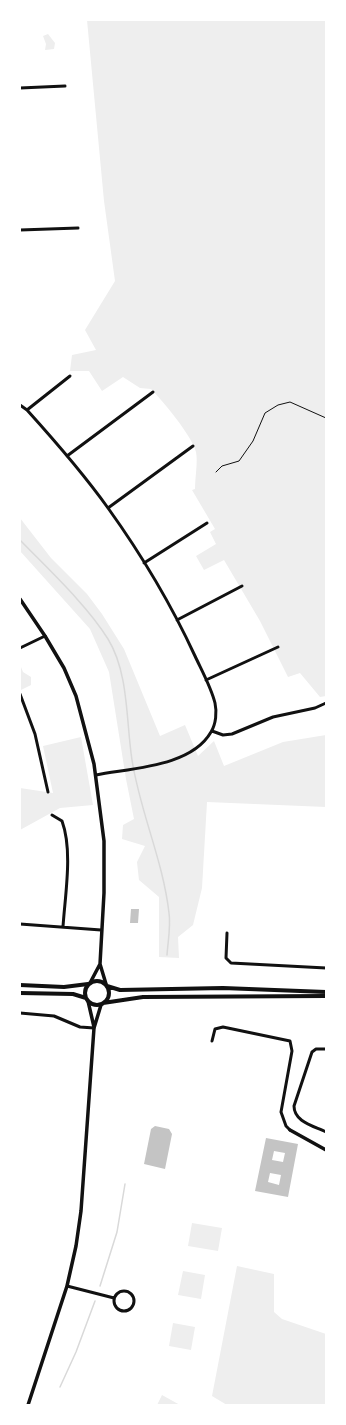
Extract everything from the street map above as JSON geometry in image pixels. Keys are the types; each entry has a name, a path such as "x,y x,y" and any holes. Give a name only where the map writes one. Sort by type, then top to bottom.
{"main road":[{"path":"20,985 64,987 89,984 99,981 120,990 223,988 326,992"},
{"path":"87,999 85,991 89,984"},
{"path":"102,1004 109,996 106,985"},
{"path":"20,993 73,994 87,999 95,1005 143,997 326,996"}],"street":[{"path":"20,88 65,86"},
{"path":"20,230 78,228"},
{"path":"27,410 70,376"},
{"path":"67,456 153,392"},
{"path":"20,405 27,410 67,456 108,508 144,563 177,620 206,680 216,711 212,731 203,743 187,754 165,762 96,775"},
{"path":"108,508 193,446"},
{"path":"144,563 207,523"},
{"path":"177,620 242,586"},
{"path":"20,599 64,668 76,696 96,775 104,841 100,964 106,985"},
{"path":"20,648 45,636"},
{"path":"206,680 278,647"},
{"path":"20,694 35,734 48,792"},
{"path":"212,731 223,735 232,734 274,717 315,708 326,703"},
{"path":"52,815 62,821 65,829 67,869 63,927"},
{"path":"20,924 101,930"},
{"path":"227,933 226,958 231,963 326,968"},
{"path":"89,984 100,964"},
{"path":"87,999 94,1028"},
{"path":"28,1405 68,1286 76,1246 81,1211 94,1028 102,1004"},
{"path":"20,1014 54,1016 80,1027 94,1028"},
{"path":"212,1041 215,1029 223,1027 290,1042 292,1052 281,1112 286,1126 290,1130 326,1150"},
{"path":"326,1049 316,1049 311,1054 294,1106 295,1115 326,1132"},
{"path":"68,1286 114,1298"},
{"path":"127,1291 133,1296 133,1302 131,1306 124,1311 116,1307 114,1298 119,1292 127,1291"}],"path":[{"path":"216,472 222,466 239,461 253,441 265,413 278,405 290,402 326,418"}],"shaded area":[{"path":"87,20 326,20 326,696 320,697 300,673 288,677 260,621 224,560 204,570 196,556 216,544 210,532 215,529 192,490 195,489 197,465 196,452 189,437 163,402 151,389 140,388 123,377 102,391 89,371 70,371 72,355 96,350 85,330 115,281 104,201"},
{"path":"48,34 55,43 54,49 45,50 46,44 43,36"},
{"path":"20,518 51,558 87,594 102,614 124,649 160,736 185,725 198,756 214,741 224,766 283,742 326,735 326,807 207,802 202,888 193,925 178,937 179,958 159,957 159,897 139,880 137,862 145,846 122,839 123,825 134,819 109,672 90,629 20,551"},
{"path":"21,667 23,672 31,677 31,685 21,690"},
{"path":"81,737 93,805 60,808 20,830 20,788 53,793 43,746"},
{"path":"192,1223 222,1228 218,1251 188,1246"},
{"path":"237,1266 274,1274 274,1312 282,1319 326,1334 326,1405 227,1405 212,1396"},
{"path":"183,1271 205,1275 201,1299 178,1295"},
{"path":"173,1323 195,1327 191,1350 169,1346"},
{"path":"162,1395 180,1405 157,1405"}],"building":[{"path":"131,909 139,909 138,923 130,923"},
{"path":"155,1126 169,1129 172,1134 165,1169 144,1164 151,1129"},
{"path":"266,1138 298,1144 288,1197 255,1191","holes":["274,1151 285,1153 283,1162 272,1160","270,1173 281,1175 279,1185 268,1182"]}],"waterway":[{"path":"20,540 89,613 108,639 115,652 120,667 126,698 132,760 140,798 157,855 166,893 170,923 167,955"},
{"path":"100,1286 117,1232 125,1184"},
{"path":"60,1387 76,1352 95,1301"}]}
